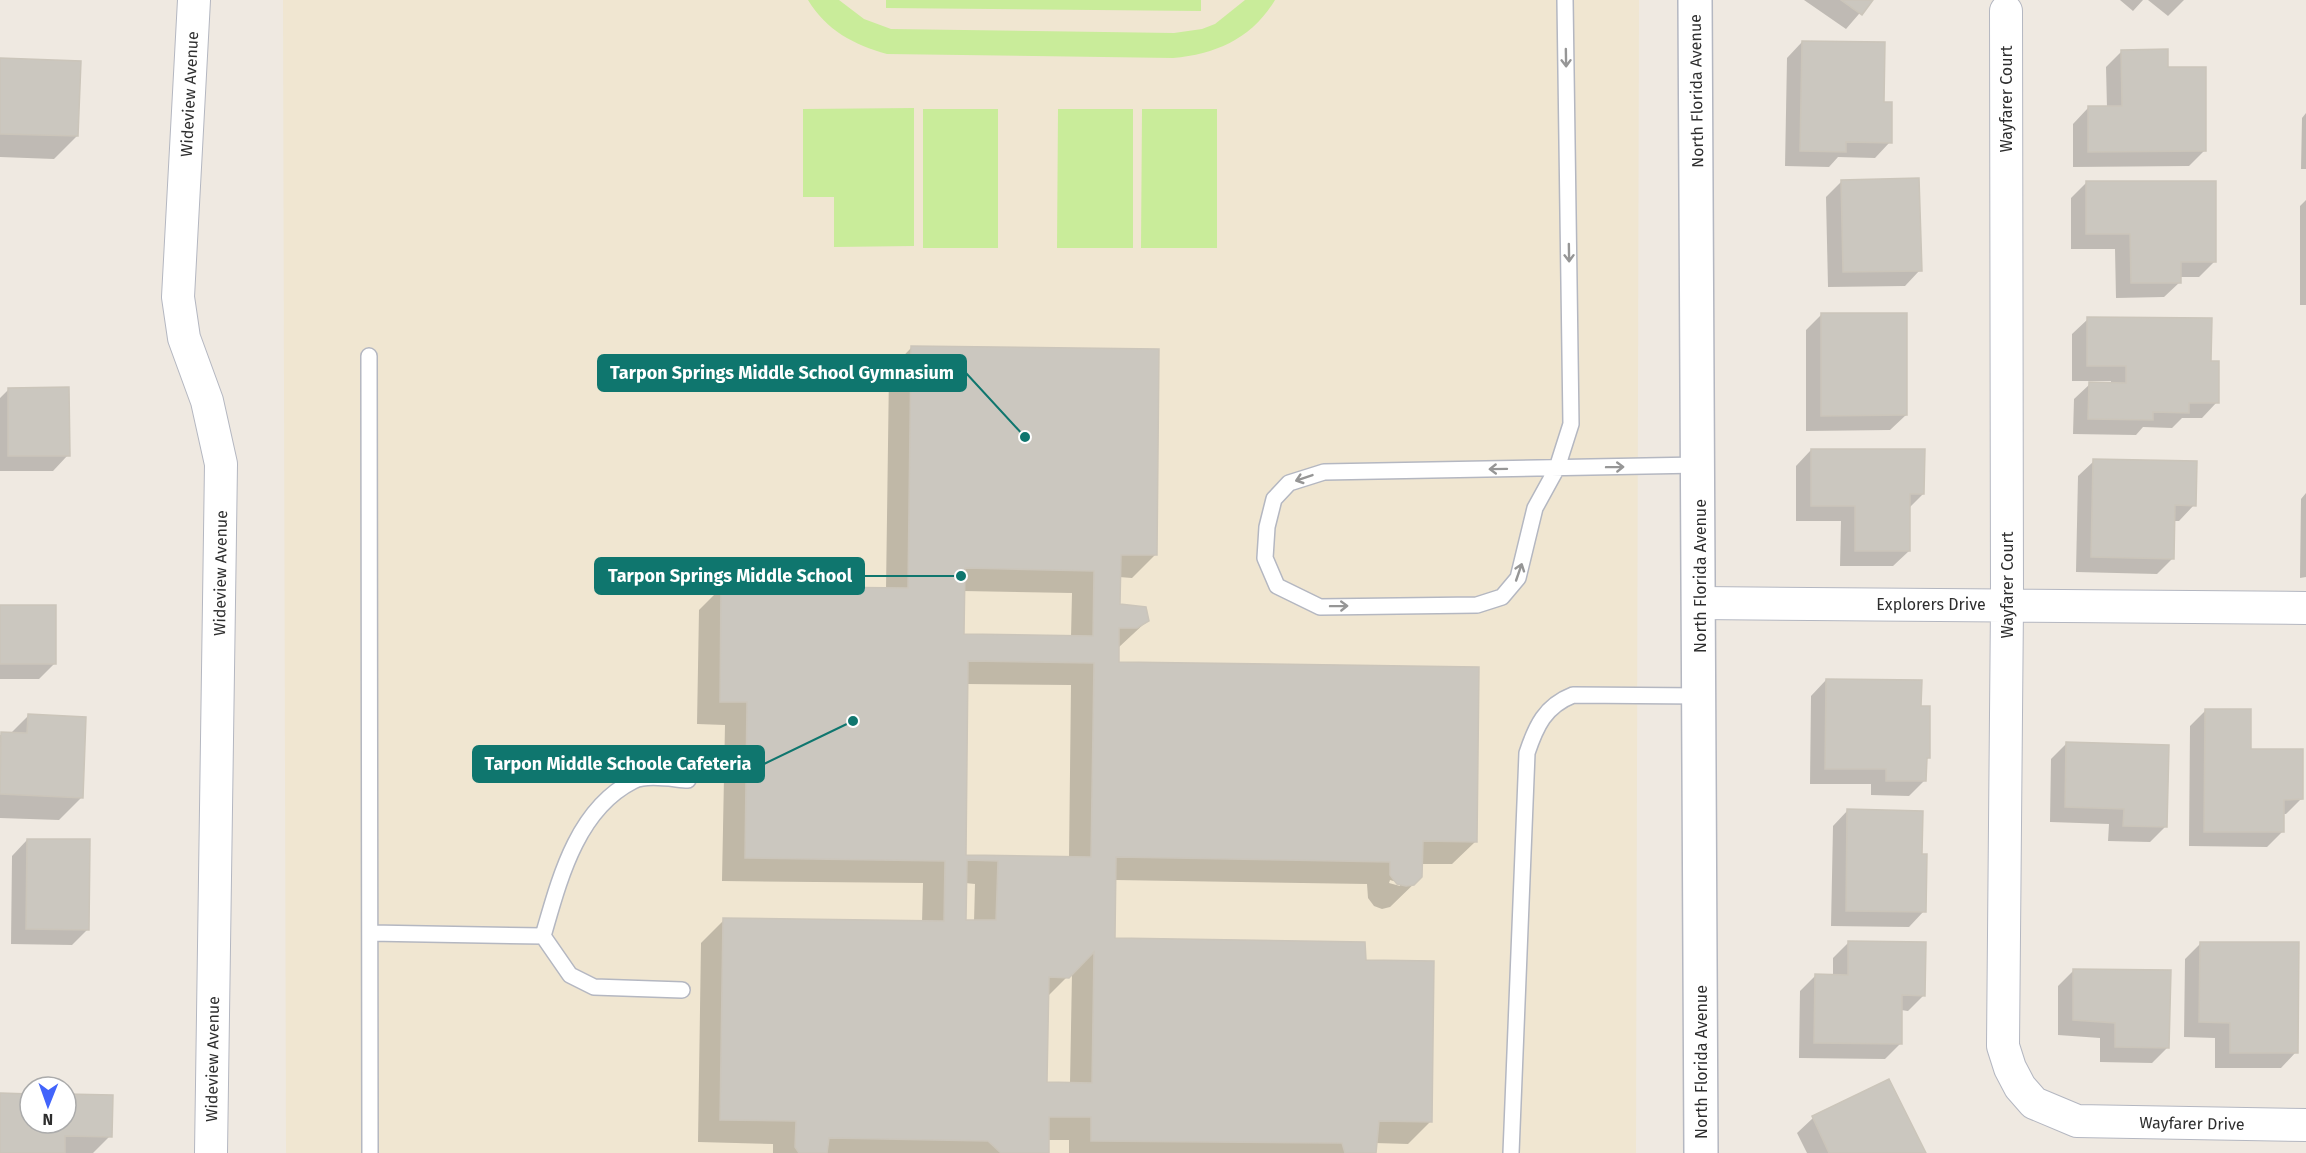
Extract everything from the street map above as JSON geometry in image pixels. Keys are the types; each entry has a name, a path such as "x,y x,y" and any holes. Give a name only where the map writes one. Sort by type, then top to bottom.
{"street":[{"name":"Wideview Avenue","path":"194,0 178,297 184,338 207,401 221,464 211,1153"},
{"name":"North Florida Avenue","path":"1695,0 1701,696 1701,1153"},
{"name":"Wayfarer Court","path":"2006,11 2007,604 2003,1046 2014,1078 2034,1102 2077,1121"},
{"name":"Explorers Drive","path":"1700,603 2306,608"},
{"name":"Wayfarer Drive","path":"2077,1121 2306,1125"}],"lane":[{"path":"1565,0 1571,424 1557,468 1535,508 1518,578 1502,597 1477,605 1320,607 1277,586 1265,558 1267,527 1274,499 1289,483 1324,472 1557,468 1699,465"},
{"path":"369,356 370,1153"},
{"path":"1510,1153 1527,753 1534,731 1544,715 1557,702 1573,695 1701,696"},
{"path":"543,936 571,849 601,808 634,780 688,780"},
{"path":"370,933 543,936"},
{"path":"543,936 570,975 594,987 682,990"}],"shaded area":[{"path":"283,0 1639,0 1636,1153 286,1153"}],"green space":[{"path":"808,0 839,0 864,19 891,29 1174,33 1202,29 1215,24 1245,0 1275,0 1256,25 1232,42 1204,53 1173,58 887,54 863,46 842,35 823,20"},
{"path":"886,0 1201,0 1201,11 886,8"},
{"path":"914,108 914,246 834,247 834,197 803,197 803,109"},
{"path":"923,109 998,109 998,248 923,248"},
{"path":"1058,109 1133,109 1133,248 1057,248"},
{"path":"1142,109 1217,109 1217,248 1141,248"}],"building":[{"path":"1841,0 1873,0 1862,15"},
{"path":"1802,41 1885,42 1884,102 1892,102 1892,143 1846,142 1846,152 1800,151"},
{"path":"2168,49 2168,67 2206,67 2206,151 2088,152 2088,106 2122,106 2121,50"},
{"path":"0,58 81,61 78,136 0,134"},
{"path":"1919,178 1922,271 1843,272 1841,180"},
{"path":"2086,181 2216,181 2216,262 2181,262 2181,283 2131,283 2130,234 2086,234"},
{"path":"1821,313 1907,313 1907,415 1821,416"},
{"path":"2087,317 2212,318 2211,361 2219,361 2219,403 2189,403 2189,413 2153,412 2153,420 2088,419 2089,382 2126,383 2126,366 2087,366"},
{"path":"911,346 1159,349 1157,555 1121,555 1120,604 1146,607 1149,621 1137,628 1119,628 1119,662 1479,667 1477,842 1423,841 1422,877 1414,885 1397,884 1390,875 1390,862 1116,857 1115,938 1365,942 1366,960 1434,961 1432,1122 1379,1121 1376,1153 1345,1153 1342,1143 1091,1141 1091,1117 1049,1117 1049,1153 1001,1153 988,1141 829,1138 827,1153 799,1153 795,1147 796,1121 720,1120 723,918 944,921 945,861 745,858 747,702 720,702 721,586 908,588","holes":["965,568 1094,571 1093,636 964,634","968,661 1094,663 1091,857 966,855","967,860 998,861 996,920 966,920","1094,952 1092,1083 1047,1082 1049,977 1069,978"]},
{"path":"69,387 70,456 8,456 8,388"},
{"path":"1811,449 1925,449 1924,494 1910,494 1910,551 1855,551 1855,506 1811,506"},
{"path":"2093,459 2197,461 2196,506 2175,505 2174,559 2091,557"},
{"path":"0,605 56,605 56,664 0,664"},
{"path":"1826,679 1922,680 1921,706 1930,706 1930,758 1927,758 1926,781 1886,781 1886,769 1825,769"},
{"path":"2205,709 2251,709 2251,749 2303,749 2303,799 2284,800 2284,832 2204,832"},
{"path":"28,714 86,717 83,798 0,794 1,732 27,733"},
{"path":"2066,742 2169,745 2167,827 2123,826 2124,809 2065,807"},
{"path":"1847,809 1923,811 1922,854 1927,854 1926,912 1846,911"},
{"path":"27,839 90,839 89,930 26,929"},
{"path":"1848,941 1926,942 1925,996 1902,995 1902,1044 1814,1043 1815,974 1848,975"},
{"path":"2200,942 2299,942 2298,1053 2230,1053 2230,1023 2199,1022"},
{"path":"2073,969 2171,970 2169,1048 2115,1047 2115,1023 2073,1020"},
{"path":"1889,1079 1926,1153 1829,1153 1812,1116"},
{"path":"0,1093 18,1094 18,1135 78,1135 78,1094 113,1095 112,1137 65,1136 65,1153 0,1153"}],"place":[{"name":"Tarpon Springs Middle School Gymnasium","path":"1025,437"},
{"name":"Tarpon Springs Middle School","path":"961,576"},
{"name":"Tarpon Middle Schoole Cafeteria","path":"853,721"}]}
